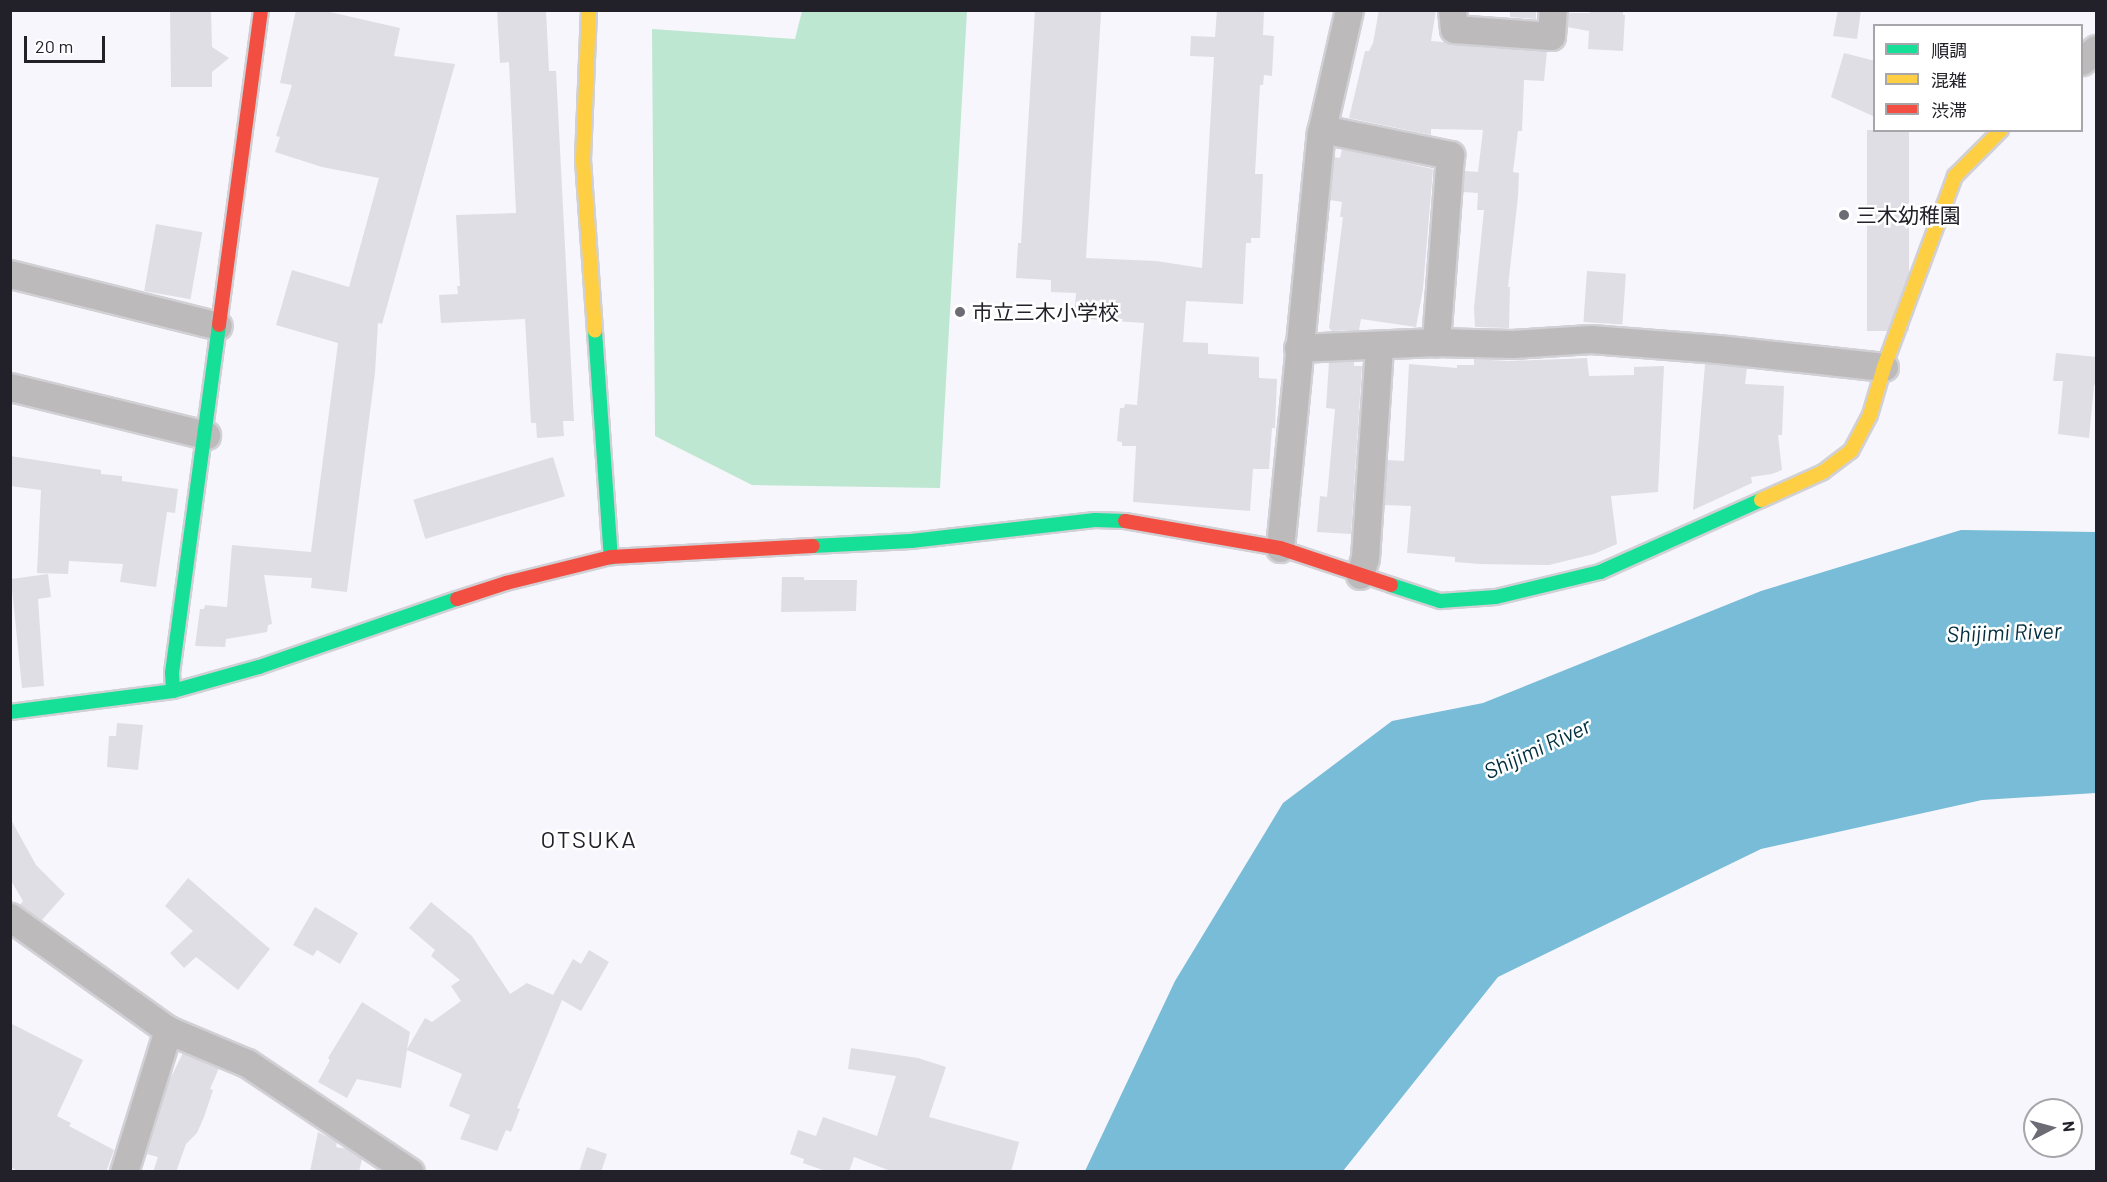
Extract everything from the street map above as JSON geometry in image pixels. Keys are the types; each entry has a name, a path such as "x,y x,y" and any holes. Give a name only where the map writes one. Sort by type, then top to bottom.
{"street":[{"path":"173,691 172,673 206,435 218,326 261,10"},
{"path":"589,10 583,160 611,557"},
{"path":"1280,548 1298,348 1322,129 1349,10"},
{"path":"1452,10 1454,29 1551,36 1553,10"},
{"path":"2083,61 2097,49"},
{"path":"1322,129 1450,155 1436,342"},
{"path":"10,712 173,691 259,667 385,622 506,583 611,557 911,541 1095,520 1135,521 1280,548 1440,601 1496,597 1600,572 1823,472 1851,451 1870,415 1884,367 1956,176 1999,132"},
{"path":"10,274 218,326"},
{"path":"1298,348 1436,342 1512,344 1591,339 1718,349 1884,367"},
{"path":"1360,575 1365,558 1379,345"},
{"path":"10,387 206,435"},
{"path":"10,917 168,1030 248,1063 410,1172"},
{"path":"124,1172 168,1030"}],"green space":[{"path":"802,11 967,11 940,488 752,485 655,436 652,29 795,39"}],"water":[{"name":"Shijimi River","path":"1961,530 2096,532 2096,793 1982,800 1761,849 1498,977 1343,1171 1085,1171 1175,981 1283,803 1392,721 1483,703 1761,591"}],"building":[{"path":"170,10 211,10 212,47 229,58 212,72 212,87 171,87"},
{"path":"296,10 321,10 400,28 394,56 455,64 382,324 378,323 375,373 347,592 311,588 312,578 264,575 272,624 268,625 267,632 226,639 225,647 195,646 200,609 204,609 205,605 227,607 232,545 311,552 338,343 276,325 292,270 349,287 379,178 322,167 275,152 280,137 276,136 292,85 280,83"},
{"path":"497,10 546,10 549,71 556,71 574,421 563,421 564,436 537,438 536,423 531,423 525,319 441,323 439,295 458,294 457,286 460,286 456,215 516,213 509,62 500,63"},
{"path":"1035,10 1100,10 1101,14 1086,258 1156,261 1202,268 1214,57 1190,56 1191,36 1215,37 1217,10 1264,10 1263,35 1274,36 1272,76 1264,75 1263,85 1260,85 1255,174 1263,174 1260,238 1251,238 1251,243 1246,243 1243,304 1186,301 1183,342 1208,343 1208,354 1259,357 1259,378 1277,379 1275,428 1272,428 1269,469 1253,469 1250,511 1133,502 1136,446 1122,446 1122,442 1117,441 1120,408 1124,408 1125,404 1137,405 1144,323 1074,318 1076,293 1051,292 1051,280 1016,278 1018,243 1021,243"},
{"path":"1379,10 1436,10 1431,41 1547,51 1544,81 1524,80 1522,131 1518,131 1513,172 1519,173 1508,287 1510,287 1509,328 1475,327 1474,308 1484,210 1477,210 1478,193 1463,192 1465,171 1478,172 1483,130 1431,129 1431,135 1349,118 1365,51 1369,51 1373,43"},
{"path":"1510,10 1536,10 1536,19 1510,17"},
{"path":"1590,10 1623,10 1623,15 1625,15 1623,51 1588,49 1589,31 1567,27 1569,13 1590,13"},
{"path":"1838,10 1861,10 1857,39 1833,36"},
{"path":"1844,53 1873,60 1873,116 1831,97"},
{"path":"1867,130 1909,132 1909,331 1867,331"},
{"path":"1342,149 1433,169 1423,289 1416,327 1361,319 1359,330 1332,331 1329,328 1343,217 1340,217 1342,202 1330,200 1334,157 1340,158"},
{"path":"156,224 202,232 190,299 144,291"},
{"path":"1587,271 1626,274 1622,325 1583,322"},
{"path":"2056,353 2097,357 2097,385 2094,385 2089,438 2058,434 2063,381 2053,381"},
{"path":"1587,358 1589,376 1634,375 1634,367 1664,366 1658,492 1611,496 1617,544 1594,554 1549,565 1455,562 1455,557 1407,553 1411,506 1384,505 1387,460 1404,461 1409,364 1457,368 1457,365 1474,365 1474,359 1508,361"},
{"path":"1354,361 1354,366 1362,366 1351,534 1317,532 1320,496 1327,497 1335,409 1326,408 1329,362"},
{"path":"1705,364 1747,368 1745,384 1784,386 1782,435 1778,435 1782,470 1751,477 1752,483 1693,510"},
{"path":"10,456 101,470 101,474 122,476 122,481 178,489 175,513 167,512 156,587 120,582 123,564 69,561 68,574 37,573 41,490 10,486"},
{"path":"553,457 565,496 425,539 413,500"},
{"path":"48,574 51,597 38,599 44,686 22,688 11,579"},
{"path":"782,577 804,577 804,580 857,580 856,611 781,612"},
{"path":"117,723 143,725 138,770 107,767 109,736 116,736"},
{"path":"10,818 36,865 65,894 42,920 20,905 23,901 10,879"},
{"path":"188,878 270,949 238,990 196,957 184,968 170,953 193,931 165,906"},
{"path":"431,902 472,936 510,994 527,983 553,995 573,959 581,964 589,950 609,962 581,1011 562,1000 517,1108 520,1109 511,1132 506,1130 497,1151 460,1139 470,1115 449,1106 462,1074 407,1050 401,1088 357,1079 347,1098 318,1082 330,1060 328,1058 362,1002 410,1032 407,1049 425,1018 432,1022 461,1001 451,986 460,980 431,956 435,950 409,928"},
{"path":"315,907 358,933 340,964 317,950 313,956 293,945"},
{"path":"10,1023 83,1060 57,1116 71,1123 69,1126 114,1150 106,1172 20,1172 10,1167"},
{"path":"851,1048 918,1058 946,1067 929,1117 1019,1142 1011,1172 893,1172 854,1157 849,1172 828,1172 803,1163 804,1159 790,1154 798,1130 816,1136 823,1117 877,1136 896,1076 848,1069"},
{"path":"183,1053 219,1068 210,1089 213,1090 204,1117 197,1133 186,1144 176,1172 153,1172 158,1157 147,1154 169,1081"},
{"path":"318,1132 337,1142 336,1147 348,1149 362,1159 359,1172 310,1172"},
{"path":"587,1147 607,1154 601,1172 579,1172"}],"traffic: fast":[{"path":"173,691 172,673 219,325"},
{"path":"595,331 611,557"},
{"path":"1391,585 1440,601 1496,597 1600,572 1761,500"},
{"path":"813,546 911,541 1095,520 1125,521"},
{"path":"10,712 173,691 259,667 457,599"}],"traffic: slow":[{"path":"589,10 583,160 595,331"},
{"path":"1761,500 1823,472 1851,451 1870,415 1884,367 1955,176 1999,132"}],"traffic: jam":[{"path":"219,325 261,10"},
{"path":"1125,521 1280,548 1391,585"},
{"path":"457,599 506,583 611,557 813,546"}],"place":[{"name":"三木幼稚園","path":"1844,215"},
{"name":"市立三木小学校","path":"960,312"}],"district":[{"name":"OTSUKA","path":"589,839"}]}
